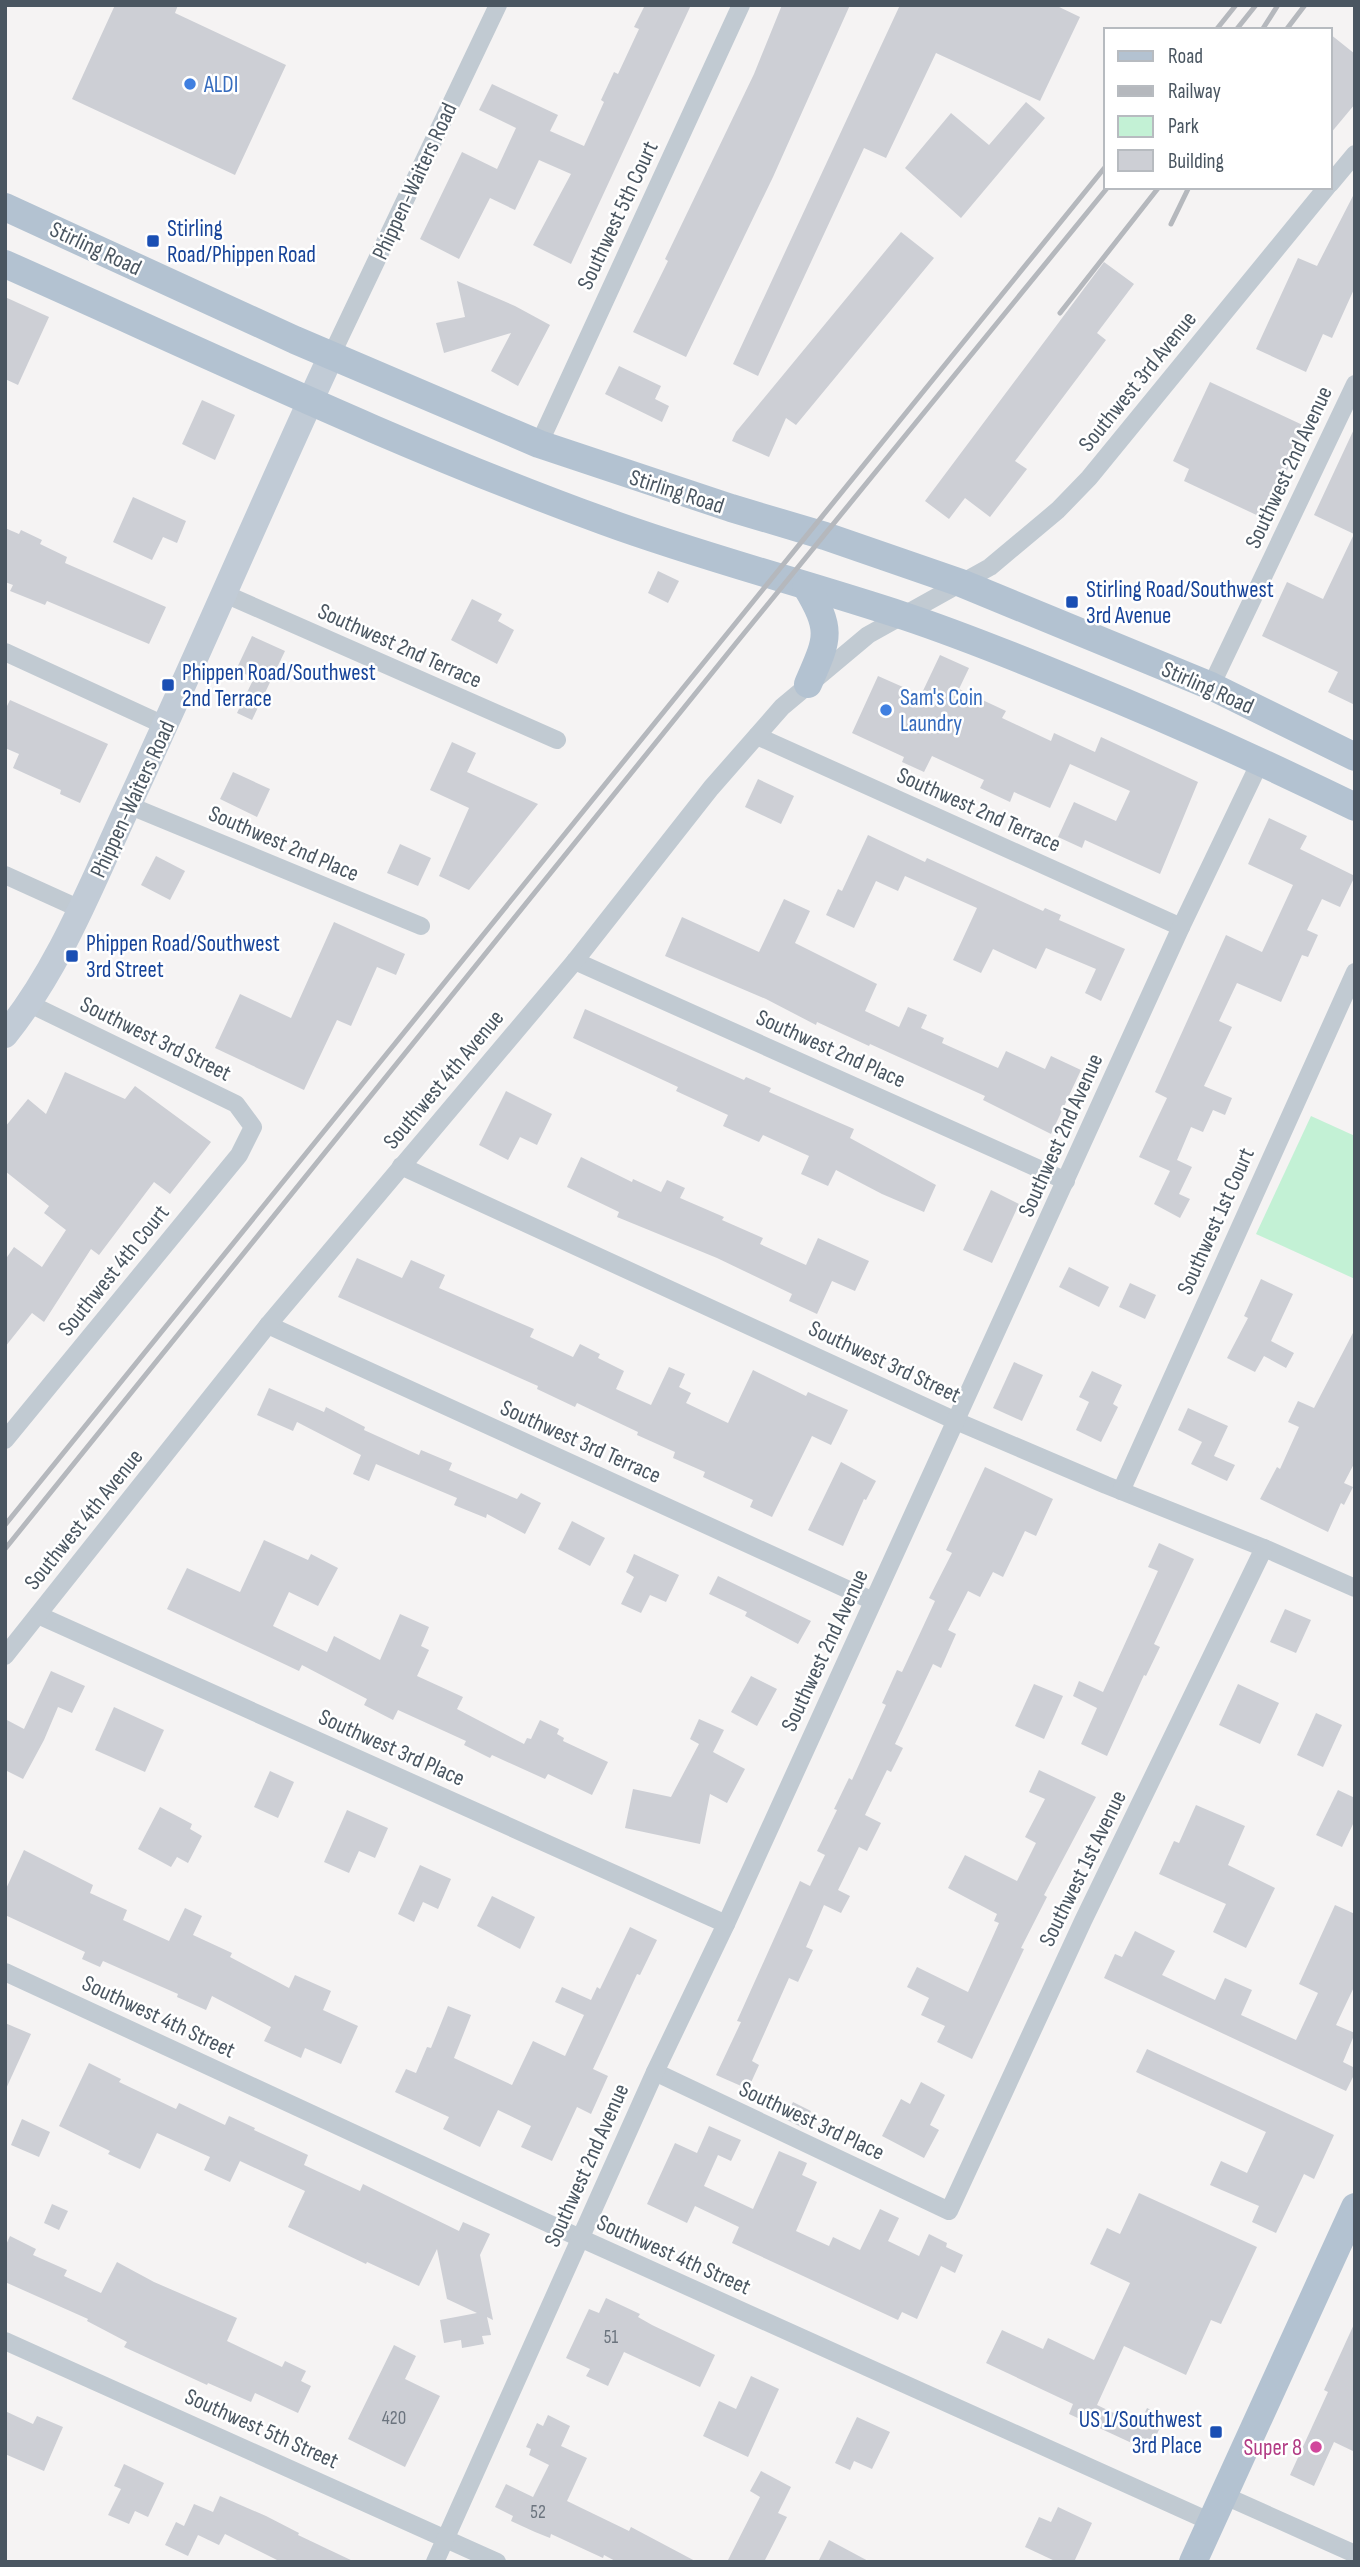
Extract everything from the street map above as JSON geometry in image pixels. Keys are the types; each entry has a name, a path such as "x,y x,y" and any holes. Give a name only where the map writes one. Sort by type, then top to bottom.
{"main road":[{"name":"Stirling Road","path":"5,206 331,356 538,444 718,505 825,536 961,583 1211,686 1355,757"},
{"name":"Stirling Road","path":"5,264 467,468 605,522 903,616 1024,661 1261,761 1355,807"},
{"path":"806,586 821,615 826,636 808,684"},
{"path":"1192,2562 1355,2207"}],"street":[{"name":"Phippen-Waiters Road","path":"5,1035 30,1004 58,958 166,726 331,356 498,5"},
{"name":"Southwest 5th Court","path":"538,444 741,5"},
{"name":"Southwest 3rd Avenue","path":"1332,182 1355,154"},
{"name":"Southwest 3rd Avenue","path":"961,583 990,567 1058,510 1089,478 1327,189"},
{"name":"Southwest 2nd Avenue","path":"1211,686 1355,384"},
{"name":"Southwest 4th Avenue","path":"5,1656 268,1325 575,961 711,788 782,707 868,635 961,583"},
{"name":"Southwest 2nd Terrace","path":"225,594 557,740"},
{"path":"5,652 166,726"},
{"name":"Southwest 2nd Terrace","path":"757,736 1181,927"},
{"name":"Southwest 2nd Avenue","path":"435,2562 655,2072 726,1924 1181,927 1261,761"},
{"name":"Southwest 2nd Place","path":"128,805 421,926"},
{"path":"5,875 80,909"},
{"name":"Southwest 2nd Place","path":"575,961 1066,1181"},
{"name":"Southwest 1st Court","path":"1121,1491 1355,972"},
{"name":"Southwest 3rd Street","path":"30,1004 236,1104 253,1126"},
{"name":"Southwest 4th Court","path":"5,1440 239,1155 253,1126"},
{"name":"Southwest 3rd Street","path":"401,1166 956,1420 1121,1491 1353,1581"},
{"name":"Southwest 3rd Terrace","path":"268,1325 873,1601"},
{"name":"Southwest 1st Avenue","path":"949,2211 1083,1921 1264,1548"},
{"name":"Southwest 3rd Place","path":"38,1615 726,1924"},
{"name":"Southwest 4th Street","path":"5,1972 580,2238 1211,2522"},
{"name":"Southwest 3rd Place","path":"655,2072 949,2211"},
{"name":"Southwest 5th Street","path":"5,2341 497,2562"},
{"path":"1223,2495 1355,2554"}],"green space":[{"path":"1311,1116 1355,1136 1355,1279 1256,1234"}],"building":[{"path":"115,5 178,5 175,13 286,65 235,175 72,99"},
{"path":"645,5 691,5 571,264 533,245 571,174 539,160 515,210 490,198 459,259 420,239 462,152 497,169 516,128 479,110 492,84 558,115 550,131 584,146 614,72 618,74 639,29 634,27"},
{"path":"782,5 850,5 773,177 686,357 633,332 754,74"},
{"path":"900,5 1055,5 1080,17 1040,101 936,53 886,158 864,148 758,376 733,364"},
{"path":"1332,36 1355,54 1355,104 1332,132"},
{"path":"1026,102 1045,118 961,218 905,168 951,113 989,145"},
{"path":"1355,192 1355,287 1332,338 1323,334 1306,372 1256,349 1298,258 1317,266"},
{"path":"901,232 934,258 796,425 786,418 769,457 732,441 736,432"},
{"path":"1104,262 1134,284 1097,333 1106,340 1015,461 1027,469 990,517 965,498 949,519 925,501"},
{"path":"457,281 515,306 550,325 518,386 491,371 511,333 444,353 436,323 465,317"},
{"path":"5,297 49,317 18,385 5,379"},
{"path":"619,366 661,386 655,399 669,406 662,422 605,394"},
{"path":"1210,382 1307,427 1265,519 1184,481 1189,469 1173,461"},
{"path":"202,400 235,415 215,460 182,444"},
{"path":"1355,427 1355,705 1328,692 1338,672 1262,636 1287,582 1323,599 1354,534 1314,515"},
{"path":"133,497 186,521 177,543 163,537 152,560 113,542"},
{"path":"5,528 19,534 21,530 42,540 40,544 67,557 65,563 166,607 149,644 47,601 45,605 10,591 13,585 5,582"},
{"path":"658,571 679,581 668,603 648,593"},
{"path":"472,599 502,614 498,621 514,630 497,664 451,640"},
{"path":"252,636 285,651 252,720 237,713 254,678 236,670"},
{"path":"940,655 969,668 959,689 1006,711 1002,718 1051,741 1054,733 1095,752 1101,737 1198,782 1160,874 1085,840 1082,848 1058,837 1074,802 1116,821 1130,791 1070,764 1050,808 1014,792 1010,802 980,788 984,780 932,756 924,772 902,762 904,757 852,733 878,676 921,695"},
{"path":"10,700 108,744 80,803 60,794 61,790 13,768 19,754 5,748 5,710"},
{"path":"452,742 476,753 467,772 538,804 469,890 439,876 469,808 430,790"},
{"path":"233,772 270,789 257,817 220,799"},
{"path":"758,779 794,796 781,824 745,807"},
{"path":"1269,818 1307,836 1300,849 1355,876 1340,907 1322,899 1307,930 1318,935 1308,957 1302,955 1281,1002 1237,983 1219,1021 1232,1027 1204,1086 1232,1098 1225,1115 1213,1110 1203,1132 1191,1127 1177,1160 1192,1167 1179,1194 1190,1199 1180,1218 1154,1204 1170,1171 1139,1157 1167,1098 1155,1092 1226,935 1262,952 1293,885 1248,864"},
{"path":"868,835 925,862 927,858 1043,911 1045,908 1061,915 1059,920 1125,949 1101,1001 1085,993 1096,969 1046,948 1036,969 993,949 981,973 953,960 977,908 905,876 898,891 876,881 854,928 826,915 838,889 842,891"},
{"path":"400,844 431,858 418,886 387,873"},
{"path":"156,856 185,871 170,900 141,885"},
{"path":"784,899 810,911 795,943 877,984 865,1011 899,1027 908,1007 927,1015 921,1028 944,1038 942,1043 998,1068 1006,1051 1045,1069 1051,1056 1081,1070 1051,1134 983,1100 985,1096 870,1044 869,1046 817,1022 816,1025 766,999 665,956 682,917 759,952"},
{"path":"334,922 405,954 396,975 377,967 351,1026 337,1020 304,1090 215,1048 240,994 291,1018"},
{"path":"585,1009 744,1080 746,1077 771,1088 769,1092 854,1129 850,1138 936,1185 924,1212 836,1170 828,1186 801,1174 809,1156 763,1135 759,1142 723,1126 728,1115 676,1091 678,1087 573,1038"},
{"path":"65,1072 125,1099 135,1086 211,1142 170,1194 154,1182 99,1255 91,1249 44,1322 32,1313 5,1347 5,1260 14,1247 42,1267 66,1230 44,1213 49,1206 5,1171 5,1127 28,1099 46,1114"},
{"path":"506,1091 552,1114 537,1145 520,1137 508,1160 479,1145"},
{"path":"581,1157 632,1182 633,1179 661,1192 667,1180 685,1188 680,1198 724,1217 722,1220 763,1238 760,1244 806,1265 818,1238 869,1261 855,1291 832,1281 817,1314 789,1301 792,1294 717,1258 617,1217 619,1212 567,1187"},
{"path":"991,1190 1019,1204 992,1263 963,1250"},
{"path":"357,1258 402,1278 411,1260 445,1275 439,1288 534,1329 530,1337 573,1357 580,1344 600,1354 598,1358 624,1371 616,1389 651,1405 669,1367 685,1374 679,1387 691,1393 686,1403 728,1423 753,1370 806,1396 808,1392 848,1410 831,1445 812,1436 772,1517 750,1507 753,1500 703,1477 705,1472 673,1458 675,1452 637,1435 638,1432 577,1403 575,1407 537,1389 538,1386 338,1297"},
{"path":"1069,1267 1109,1287 1099,1307 1059,1287"},
{"path":"1261,1279 1293,1294 1271,1341 1294,1353 1286,1368 1264,1356 1255,1372 1227,1358 1248,1318 1244,1316"},
{"path":"1130,1283 1156,1295 1145,1319 1119,1307"},
{"path":"1355,1329 1355,1462 1344,1483 1353,1487 1344,1505 1341,1503 1328,1532 1260,1499 1277,1467 1280,1469 1299,1427 1288,1422 1298,1401 1314,1408"},
{"path":"1014,1362 1043,1375 1022,1421 993,1408"},
{"path":"1092,1371 1122,1385 1113,1404 1118,1407 1101,1442 1076,1430 1089,1402 1079,1397"},
{"path":"269,1388 324,1412 326,1407 365,1427 364,1430 419,1455 421,1450 452,1463 449,1470 517,1499 521,1493 541,1503 525,1534 487,1514 486,1518 454,1505 457,1498 376,1464 369,1481 353,1474 361,1455 297,1422 293,1431 257,1415"},
{"path":"1188,1408 1228,1426 1214,1456 1235,1465 1227,1481 1191,1464 1202,1442 1178,1430"},
{"path":"841,1462 876,1481 866,1500 864,1499 843,1546 808,1530"},
{"path":"985,1467 1053,1499 1036,1536 1025,1531 1003,1577 993,1572 980,1597 968,1591 948,1630 956,1634 941,1668 933,1664 895,1744 903,1748 891,1772 887,1770 865,1815 881,1823 867,1851 859,1847 838,1890 850,1896 841,1913 824,1905 806,1947 813,1950 798,1982 789,1978 752,2061 759,2065 748,2089 716,2075 741,2022 737,2021 800,1881 810,1886 825,1855 817,1851 837,1810 834,1809 849,1778 852,1780 886,1705 882,1703 897,1670 902,1672 935,1601 929,1598 952,1553 946,1550"},
{"path":"572,1521 605,1538 590,1566 558,1549"},
{"path":"264,1540 308,1560 311,1554 338,1568 318,1606 289,1592 273,1626 327,1652 334,1636 380,1660 400,1614 429,1627 421,1646 429,1650 417,1676 463,1697 457,1709 524,1744 527,1738 531,1739 540,1720 559,1729 557,1734 564,1738 563,1741 608,1762 592,1795 548,1774 545,1779 492,1755 490,1758 464,1745 466,1741 398,1710 393,1720 364,1705 367,1699 302,1665 299,1671 167,1609 187,1568 240,1592"},
{"path":"1159,1543 1194,1559 1154,1644 1160,1647 1146,1676 1144,1675 1107,1756 1081,1744 1097,1708 1073,1696 1079,1681 1103,1692 1158,1571 1148,1567"},
{"path":"634,1554 679,1575 666,1602 650,1595 641,1613 621,1604 634,1577 626,1572"},
{"path":"718,1576 811,1621 798,1644 745,1616 747,1612 709,1594"},
{"path":"1285,1609 1311,1620 1296,1653 1270,1642"},
{"path":"51,1671 85,1686 72,1713 58,1707 23,1779 5,1770 5,1719 24,1729"},
{"path":"751,1676 777,1689 757,1726 731,1712"},
{"path":"1034,1684 1063,1696 1044,1739 1015,1726"},
{"path":"1238,1684 1279,1703 1260,1744 1219,1725"},
{"path":"114,1707 164,1730 145,1772 95,1750"},
{"path":"1316,1713 1342,1725 1323,1767 1297,1755"},
{"path":"699,1719 724,1730 713,1752 745,1769 727,1803 710,1794 700,1844 625,1828 633,1789 671,1797 699,1744 690,1739"},
{"path":"1039,1770 1096,1797 1044,1895 1047,1897 1021,1948 1024,1949 972,2059 937,2042 945,2026 921,2015 929,1998 907,1987 917,1967 968,1992 999,1923 994,1921 997,1914 948,1888 965,1855 1017,1881 1036,1843 1025,1837 1045,1799 1029,1792"},
{"path":"270,1771 294,1782 278,1818 254,1807"},
{"path":"1338,1790 1355,1798 1355,1820 1342,1847 1316,1835"},
{"path":"1196,1805 1245,1826 1228,1865 1275,1888 1246,1948 1213,1932 1226,1904 1159,1874 1174,1841 1179,1843"},
{"path":"160,1807 192,1824 190,1829 202,1836 188,1863 177,1857 171,1867 138,1849"},
{"path":"347,1810 388,1828 375,1858 359,1851 349,1873 324,1862"},
{"path":"24,1850 93,1885 90,1893 127,1910 123,1920 169,1941 185,1908 202,1916 193,1935 232,1953 230,1957 289,1988 295,1975 331,1991 323,2010 358,2026 341,2064 305,2048 301,2058 264,2041 271,2027 212,1996 206,2010 177,1997 178,1994 103,1961 100,1967 82,1959 85,1952 5,1915 5,1891"},
{"path":"420,1865 451,1879 438,1909 423,1902 414,1922 398,1914"},
{"path":"492,1896 535,1917 520,1949 477,1926"},
{"path":"1335,1905 1355,1914 1355,1985 1336,2025 1355,2033 1343,2062 1355,2068 1346,2091 1104,1978 1115,1954 1122,1957 1135,1931 1175,1951 1162,1975 1215,2000 1225,1978 1252,1990 1241,2015 1296,2040 1318,1993 1299,1984"},
{"path":"630,1927 657,1940 640,1975 637,1974 593,2069 608,2076 591,2114 577,2107 552,2161 521,2147 531,2126 498,2110 480,2147 443,2129 449,2117 395,2092 406,2069 416,2073 427,2047 431,2048 448,2006 471,2015 454,2058 512,2085 533,2041 565,2056 584,2015 555,2002 562,1987 591,2000 597,1987 600,1989"},
{"path":"5,2023 31,2034 5,2091"},
{"path":"1147,2049 1334,2135 1314,2179 1304,2174 1276,2233 1252,2222 1259,2206 1210,2185 1221,2161 1247,2173 1266,2132 1136,2072"},
{"path":"89,2063 121,2079 119,2082 176,2109 179,2103 225,2125 229,2116 255,2128 254,2130 308,2155 304,2165 360,2191 363,2184 459,2231 463,2222 490,2234 480,2255 493,2320 487,2317 491,2335 482,2336 484,2344 462,2348 461,2340 444,2343 440,2320 477,2313 447,2299 437,2249 419,2286 288,2227 305,2191 240,2161 230,2182 204,2170 210,2157 157,2133 140,2169 59,2126"},
{"path":"921,2082 945,2095 930,2125 939,2130 924,2158 882,2136 901,2099 910,2104"},
{"path":"793,2102 811,2111 803,2128 785,2119"},
{"path":"22,2119 50,2132 39,2157 11,2145"},
{"path":"709,2126 741,2140 731,2161 718,2155 704,2186 753,2209 779,2151 807,2163 802,2175 817,2182 796,2231 829,2246 833,2237 860,2250 880,2209 899,2218 888,2241 919,2256 929,2234 947,2243 946,2247 963,2255 955,2273 941,2266 917,2319 902,2312 898,2320 732,2243 739,2227 695,2206 687,2223 647,2204 675,2143 697,2153"},
{"path":"1139,2193 1257,2247 1221,2324 1211,2320 1186,2375 1124,2346 1097,2405 1139,2425 1147,2408 1165,2417 1149,2451 1069,2414 1073,2404 986,2363 1002,2330 1043,2349 1048,2338 1094,2360 1130,2283 1090,2264 1107,2228 1120,2234"},
{"path":"52,2204 68,2211 59,2230 44,2223"},
{"path":"10,2236 36,2249 33,2255 67,2270 64,2276 101,2293 117,2262 154,2282 237,2318 227,2341 282,2367 285,2361 306,2371 301,2381 311,2386 298,2413 255,2393 251,2402 208,2383 207,2385 124,2347 127,2342 87,2321 88,2319 5,2282 5,2247"},
{"path":"606,2298 640,2314 638,2317 652,2325 715,2355 700,2387 624,2352 608,2386 586,2376 590,2369 566,2358 589,2309 599,2313"},
{"name":"Super 8","path":"1355,2322 1355,2452 1334,2442 1314,2486 1290,2475 1328,2392 1324,2390"},
{"path":"394,2345 416,2356 405,2379 440,2396 405,2467 348,2439"},
{"path":"751,2376 779,2389 748,2457 703,2436 719,2401 736,2409"},
{"path":"5,2411 33,2424 37,2416 63,2427 44,2471 5,2454"},
{"path":"548,2415 570,2426 561,2446 587,2458 567,2501 629,2531 631,2527 697,2562 617,2562 551,2534 550,2538 535,2532 511,2521 513,2516 495,2507 506,2484 533,2497 549,2465 529,2455 531,2449 526,2447 537,2423 543,2426"},
{"path":"857,2417 890,2432 872,2469 854,2461 850,2470 835,2463"},
{"path":"124,2464 164,2483 148,2517 135,2511 129,2524 108,2515 121,2489 114,2486"},
{"path":"761,2471 791,2487 778,2513 787,2517 764,2562 727,2562 760,2497 750,2491"},
{"path":"220,2496 266,2516 299,2533 298,2535 355,2562 281,2562 225,2534 219,2545 198,2535 188,2556 165,2545 176,2522 184,2526 194,2504 213,2512"},
{"path":"1058,2507 1092,2523 1074,2562 1057,2562 1025,2547 1039,2517 1051,2522"},
{"path":"829,2540 870,2562 818,2562"}],"railway":[{"path":"1218,28 1236,5"},
{"path":"1238,28 1256,5"},
{"path":"1263,28 1278,5"},
{"path":"1288,28 1305,5"},
{"path":"5,1525 1104,168"},
{"path":"5,1549 1106,189"},
{"path":"1060,313 1157,189"},
{"path":"1171,224 1188,189"}],"place":[{"name":"ALDI","path":"190,84"},
{"name":"Stirling Road/Phippen Road","path":"153,241"},
{"name":"Stirling Road/Southwest 3rd Avenue","path":"1072,602"},
{"name":"Phippen Road/Southwest 2nd Terrace","path":"168,685"},
{"name":"Sam's Coin Laundry","path":"886,710"},
{"name":"Phippen Road/Southwest 3rd Street","path":"72,956"},
{"name":"US 1/Southwest 3rd Place","path":"1216,2432"},
{"name":"Super 8","path":"1316,2447"}]}
